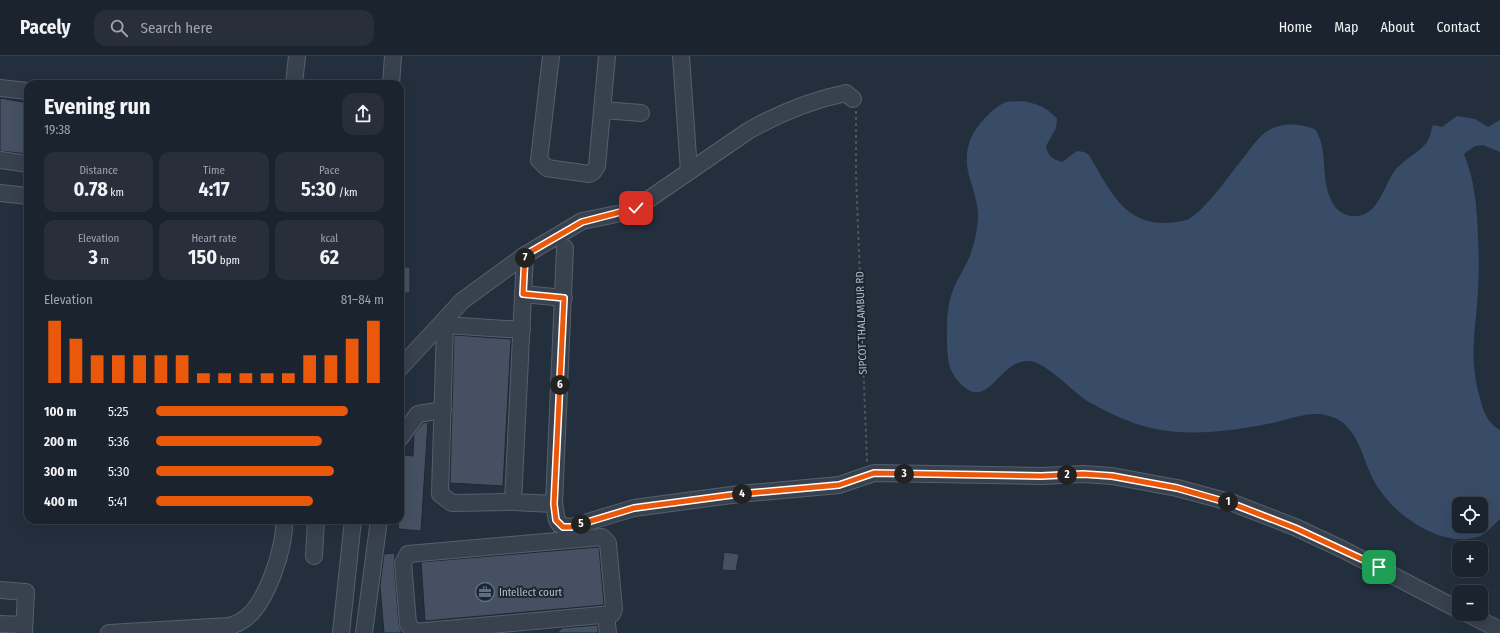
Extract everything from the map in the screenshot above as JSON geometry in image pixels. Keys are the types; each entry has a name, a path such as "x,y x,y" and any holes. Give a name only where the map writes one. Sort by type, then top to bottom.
{"street":[{"path":"294,80 297,56"},
{"path":"391,80 393,56"},
{"path":"551,56 539,160 542,165 547,168 582,173 593,172 597,166 607,56"},
{"path":"681,56 689,171"},
{"path":"0,88 24,91"},
{"path":"404,364 462,301 525,255 582,222 636,208 766,120 832,96 846,93 853,99"},
{"path":"602,110 641,113"},
{"path":"0,160 24,163"},
{"path":"0,193 24,196"},
{"path":"565,248 554,504 556,520 560,525 571,527 634,508 739,494 839,485 874,473 1041,476 1083,474 1112,476 1177,488 1233,504 1295,528 1414,585 1452,606"},
{"path":"513,502 525,255"},
{"path":"523,294 564,298"},
{"path":"522,330 445,325 440,494 452,503 513,502 554,504"},
{"path":"404,433 418,414 443,410"},
{"path":"110,633 229,626 244,620 255,609 279,558 285,532 284,524"},
{"path":"314,556 316,524"},
{"path":"342,633 354,524"},
{"path":"364,633 378,524"},
{"path":"602,537 608,543 614,608 612,614 606,615 492,629 414,632 408,624 403,563 408,554 602,537"},
{"path":"0,590 26,592 24,629 0,624"},
{"path":"606,615 608,633"},
{"path":"1482,621 1500,630"}],"path":[{"name":"SIPCOT-THALAMBUR RD","path":"853,99 856,110 866,452 868,468 874,473"}],"water":[{"path":"1021,101 1032,103 1049,111 1057,119 1056,128 1046,146 1051,157 1062,162 1077,151 1084,152 1089,155 1110,190 1126,209 1137,217 1163,223 1183,221 1195,215 1216,193 1258,139 1271,129 1282,125 1293,124 1315,129 1322,146 1326,182 1331,200 1339,211 1352,216 1361,215 1368,212 1374,206 1397,168 1421,149 1427,142 1433,125 1442,127 1457,116 1475,119 1488,127 1500,120 1500,152 1483,145 1475,146 1464,154 1471,174 1478,227 1479,277 1474,344 1474,370 1484,412 1489,421 1500,430 1500,519 1488,531 1488,497 1452,497 1452,533 1484,533 1477,537 1464,539 1450,538 1422,528 1397,510 1387,500 1373,478 1352,432 1344,424 1333,417 1313,414 1239,429 1209,432 1195,433 1165,431 1143,426 1111,414 1089,402 1052,372 1037,363 1030,361 1019,362 1001,375 986,389 978,392 969,390 958,381 950,368 948,360 947,319 952,293 971,253 978,215 976,198 968,172 967,153 972,136 983,120 993,110 1006,102"}],"building":[{"path":"0,98 24,102 24,154 0,151"},
{"path":"404,267 410,267 410,293 404,293"},
{"path":"454,335 511,339 503,486 450,483"},
{"path":"428,422 421,531 398,529 398,524 404,524 404,455 413,456 414,434 423,423"},
{"path":"599,547 604,605 425,621 421,562"},
{"path":"724,552 739,554 736,571 722,570"},
{"path":"395,553 394,564 399,625 402,633 384,633 380,586 384,554"},
{"path":"598,625 598,633 557,633 562,628"}],"place":[{"name":"Intellect court","path":"485,592"}],"route":[{"path":"636,208 627,212 593,218 582,222 566,229 525,255 523,294 564,298 554,504 556,520 563,527 571,527 634,508 739,494 839,485 874,473 1041,476 1083,474 1112,476 1177,488 1233,504 1295,528 1379,567"}]}
